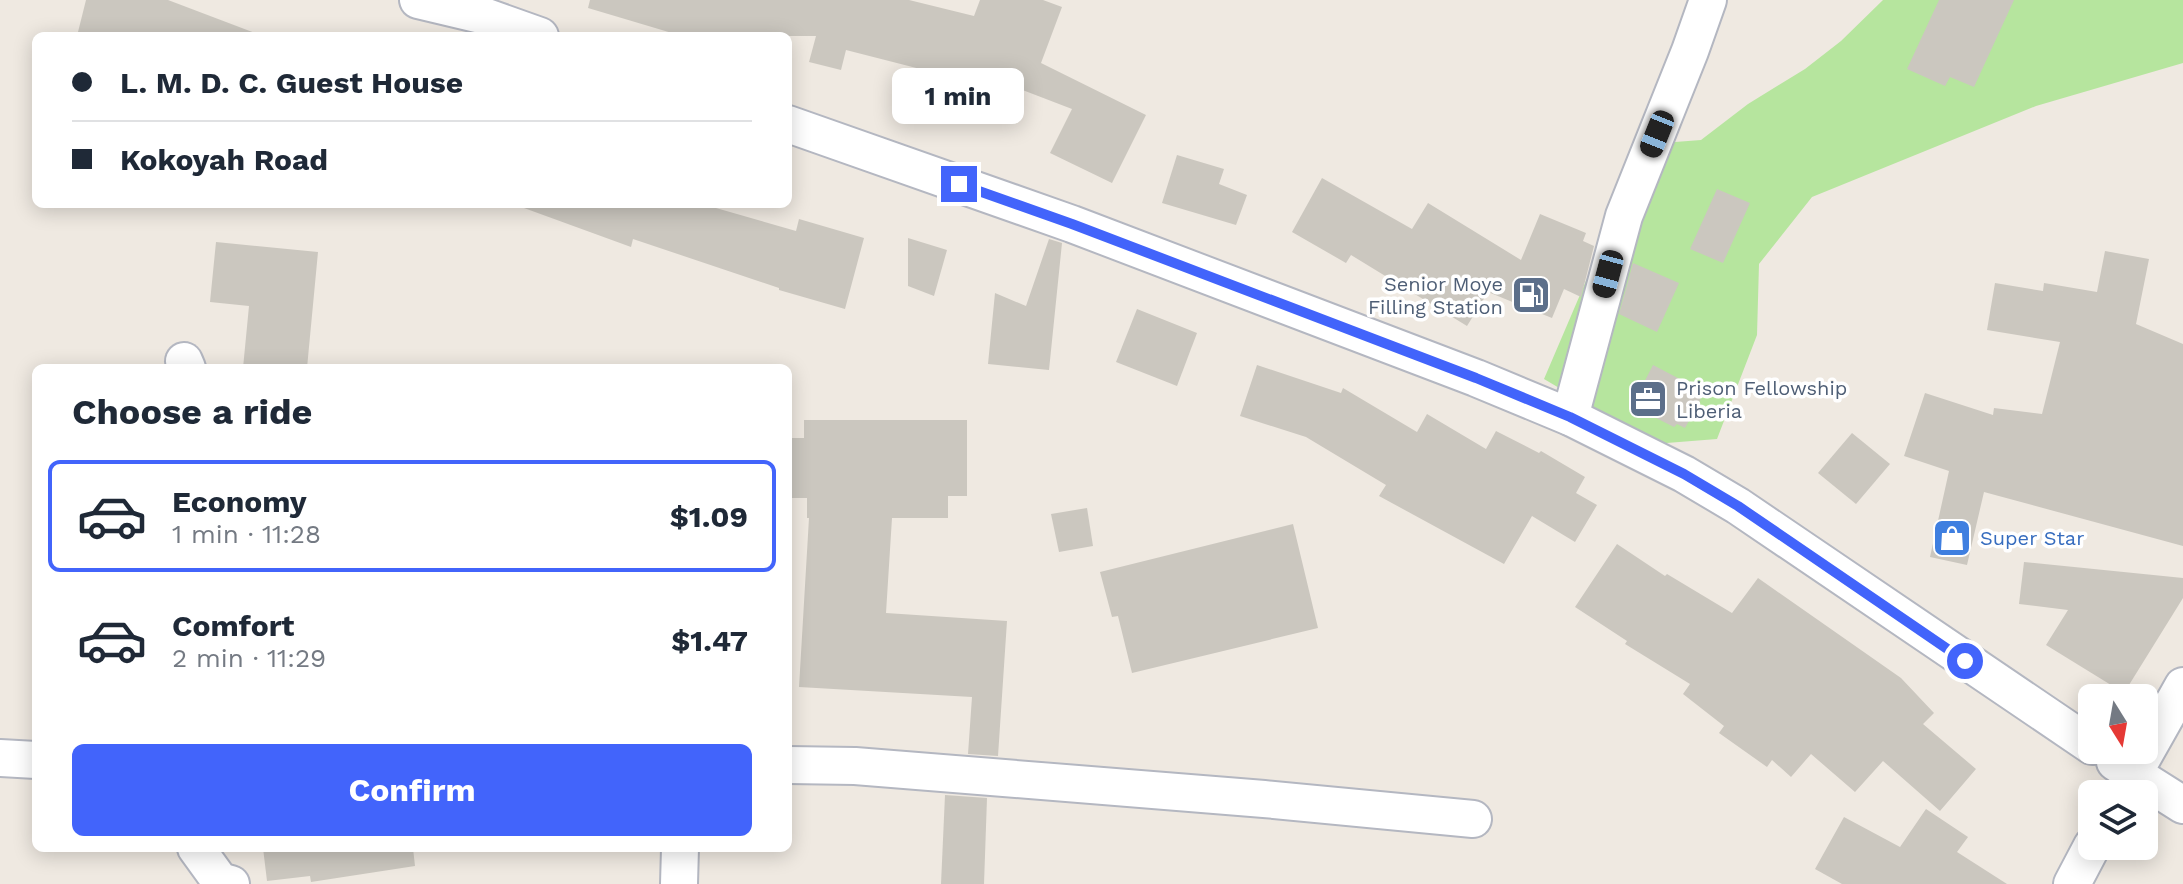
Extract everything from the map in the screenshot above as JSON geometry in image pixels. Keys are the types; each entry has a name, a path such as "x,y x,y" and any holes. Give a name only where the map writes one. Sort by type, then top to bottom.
{"street":[{"path":"418,0 481,15 529,32"},
{"path":"1570,417 1624,216 1708,0"},
{"path":"792,125 1072,224 1570,417 1684,474 1738,506 2078,737"},
{"path":"2129,780 2183,686"},
{"path":"0,758 32,760"},
{"path":"2109,764 2123,780"},
{"path":"792,765 902,770 1249,797 1473,819"},
{"path":"2158,796 2183,805"},
{"path":"199,852 220,881 231,884"},
{"path":"679,884 680,852"},
{"path":"2072,884 2085,860"}],"green space":[{"path":"1883,0 2183,0 2183,63 2036,106 1812,197 1759,264 1757,335 1717,439 1654,444 1544,379 1615,213 1649,144 1701,140 1748,104 1805,69 1841,41"}],"building":[{"path":"86,0 168,0 252,32 78,32"},
{"path":"590,0 909,0 974,16 980,0 1043,0 1062,7 1041,63 1146,115 1112,183 1050,153 1072,109 991,78 979,122 922,106 932,72 846,50 841,70 809,62 816,36 792,36 792,32 669,32 588,8"},
{"path":"1939,0 2014,0 1974,87 1950,77 1945,86 1907,69"},
{"path":"1177,155 1224,169 1219,184 1247,195 1236,225 1162,203"},
{"path":"1322,178 1412,229 1428,203 1521,260 1540,214 1586,233 1583,241 1594,246 1581,297 1564,289 1552,318 1488,292 1467,326 1351,255 1346,263 1292,232"},
{"path":"1717,189 1750,203 1723,263 1690,249"},
{"path":"524,208 716,208 796,231 799,219 864,238 845,309 779,290 633,239 631,247"},
{"path":"908,238 947,250 934,296 908,286"},
{"path":"1049,239 1062,243 1049,370 988,364 995,293 1026,306"},
{"path":"216,242 318,252 307,364 243,364 249,306 210,302"},
{"path":"2105,251 2149,259 2136,324 2183,344 2183,546 1984,492 1967,565 1930,557 1949,471 1904,456 1925,393 1993,415 1994,408 2042,414 2060,342 1987,330 1995,283 2043,291 2044,283 2097,292"},
{"path":"1633,263 1679,283 1657,332 1619,314"},
{"path":"1137,309 1197,333 1177,386 1116,362"},
{"path":"1257,365 1341,393 1343,388 1417,432 1427,414 1486,449 1496,431 1539,453 1541,451 1585,477 1576,493 1597,505 1575,542 1532,516 1504,564 1379,496 1386,485 1306,437 1240,416"},
{"path":"1653,365 1695,387 1691,394 1701,399 1685,428 1677,424 1674,427 1632,406"},
{"path":"804,420 967,420 967,496 948,496 948,518 892,518 886,613 1007,621 998,756 968,754 972,697 799,687 809,518 807,498 792,498 792,438 804,438"},
{"path":"1852,433 1890,464 1856,504 1818,473"},
{"path":"1087,508 1093,546 1059,552 1051,514"},
{"path":"1293,524 1318,628 1132,673 1118,616 1112,617 1100,572"},
{"path":"1617,544 1665,576 1667,574 1732,613 1758,578 1901,678 1934,713 1923,724 1976,769 1940,811 1883,761 1855,792 1811,754 1791,777 1772,760 1767,767 1719,733 1724,726 1683,694 1690,684 1625,644 1627,641 1575,607"},
{"path":"2024,562 2183,578 2183,598 2130,684 2109,684 2046,645 2068,610 2019,604"},
{"path":"945,795 987,798 984,884 941,884"},
{"path":"1926,809 1968,837 1957,852 2007,884 1842,884 1815,869 1844,817 1900,847"},
{"path":"263,852 413,852 415,866 311,882 310,876 267,881"}],"place":[{"name":"Senior Moye Filling Station","path":"1531,295"},
{"name":"Prison Fellowship Liberia","path":"1648,399"},
{"name":"Super Star","path":"1952,538"}],"route":[{"path":"959,184 1476,378 1570,417 1684,474 1738,506 1965,661"}]}
